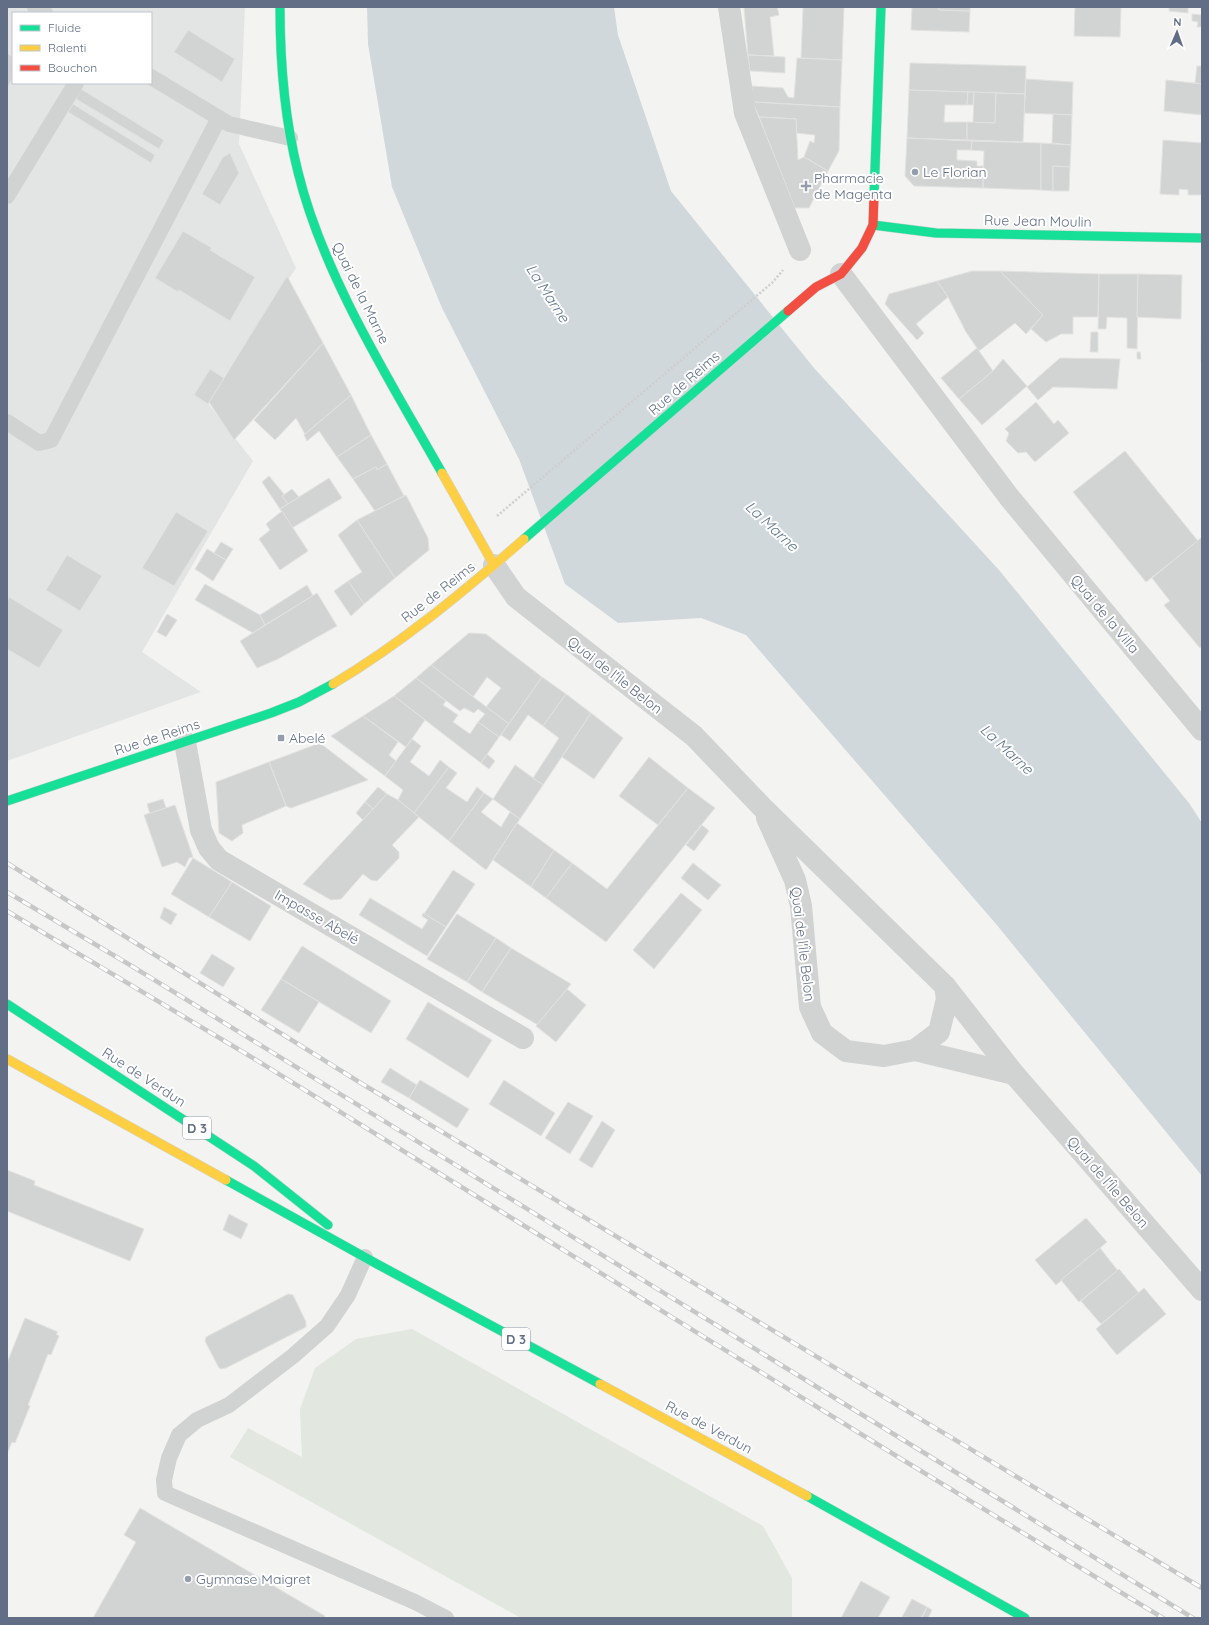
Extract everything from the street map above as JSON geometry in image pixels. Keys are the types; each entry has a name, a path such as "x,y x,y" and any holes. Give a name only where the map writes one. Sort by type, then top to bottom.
{"main road":[{"name":"Quai de la Marne","path":"280,7 283,86 290,138 304,194 315,228 334,274 365,337 494,565"},
{"path":"841,274 862,248 873,225 881,7"},
{"name":"Rue Jean Moulin","path":"873,225 936,233 1202,238"},
{"name":"Rue de Reims","path":"7,801 248,721 299,702 388,649 440,610 517,546 816,287 841,274"},
{"name":"Rue de Verdun","path":"7,1004 254,1166 371,1261"},
{"name":"Rue de Verdun","path":"7,1058 371,1261 821,1503 1025,1618"}],"street":[{"path":"728,7 745,113 800,250"},
{"name":"Quai de la Villa","path":"841,274 1009,497 1202,730"},
{"name":"Quai de l'Île Belon","path":"494,565 516,598 694,736 762,807 945,986 1014,1074 1202,1290"},
{"name":"Impasse Abelé","path":"184,742 201,830 209,848 220,860 523,1038"},
{"name":"Quai de l'Île Belon","path":"762,807 794,880 801,906 810,1007 822,1033 846,1051 884,1056 915,1050 1014,1074"},
{"name":"Quai de l'Île Belon","path":"915,1050 939,1032 947,999 945,986"}],"lane":[{"path":"152,78 229,124 290,138"},
{"path":"7,196 75,84"},
{"path":"7,422 39,443 51,440 219,118"},
{"path":"371,1261 327,1326 293,1356 229,1405 197,1420 179,1435 169,1458 164,1480 165,1493 415,1602 446,1618"}],"path":[{"path":"521,494 773,282 800,250"}],"shaded area":[{"path":"7,7 245,7 239,144 296,268 207,402 253,461 142,652 201,692 7,761"},
{"path":"412,1329 763,1526 792,1578 792,1618 521,1618 230,1457 248,1428 302,1457 300,1409 315,1368 356,1339"}],"water":[{"name":"La Marne","path":"367,7 614,7 618,35 671,191 814,368 999,570 1189,803 1202,823 1202,1176 996,924 746,635 701,618 618,623 565,584 519,459 442,308 392,187 368,44"}],"building":[{"path":"744,7 777,7 779,15 770,17 774,56 748,55"},
{"path":"798,7 844,7 842,60 801,58 803,8"},
{"path":"912,7 939,7 939,10 970,11 969,32 911,30"},
{"path":"939,7 970,7 970,11 939,10"},
{"path":"1075,7 1121,7 1120,37 1074,36"},
{"path":"1169,7 1188,7 1188,13 1169,11"},
{"path":"1192,14 1202,15 1202,27 1197,27 1198,22 1192,21"},
{"path":"188,30 235,59 222,82 174,52"},
{"path":"7,53 12,56 12,80 7,88"},
{"path":"748,55 785,57 785,73 750,71"},
{"path":"797,58 842,60 840,107 753,102 752,86 783,88 788,97 794,98"},
{"path":"910,63 1026,66 1025,94 909,90"},
{"path":"1197,66 1202,66 1202,84 1195,83"},
{"path":"1026,79 1073,82 1072,115 1024,113"},
{"path":"1166,80 1202,84 1202,115 1164,111"},
{"path":"81,89 164,140 159,149 76,99"},
{"path":"909,90 968,92 967,105 945,105 944,122 967,122 967,140 907,138"},
{"path":"968,92 974,92 973,105 967,105"},
{"path":"974,92 996,93 995,123 973,123"},
{"path":"996,93 1025,94 1023,142 967,140 967,122 995,123"},
{"path":"753,102 840,107 839,151 828,171 804,157 810,141 814,143 815,135 796,133 796,119 759,117"},
{"path":"73,104 155,155 151,163 68,112"},
{"path":"1053,114 1072,115 1071,145 1052,143"},
{"path":"759,117 796,119 798,160 804,157 828,171 809,208 795,208"},
{"path":"907,138 972,141 971,150 957,150 957,160 977,161 977,166 983,166 983,188 914,186 905,176"},
{"path":"1163,140 1202,143 1202,195 1188,195 1188,190 1179,189 1179,195 1160,194"},
{"path":"972,141 1041,143 1041,190 983,188 984,151 971,150"},
{"path":"1041,143 1071,145 1070,167 1053,166 1053,191 1041,190"},
{"path":"230,153 239,173 220,205 202,194 223,157"},
{"path":"1053,166 1070,167 1069,191 1053,191"},
{"path":"183,231 212,248 210,250 255,277 230,321 179,290 178,292 155,278"},
{"path":"972,271 1000,271 1043,315 1026,334 1015,323 979,351 966,332 948,297 937,281"},
{"path":"1000,271 1099,274 1098,317 1073,317 1073,334 1061,334 1046,342 1031,329 1043,315"},
{"path":"1099,274 1138,274 1137,349 1127,348 1127,318 1107,317 1106,329 1098,329"},
{"path":"1138,274 1182,275 1181,319 1137,317"},
{"path":"287,276 323,343 234,440 209,402"},
{"path":"937,281 948,297 916,324 924,333 917,340 885,304 889,294"},
{"path":"1202,287 1202,361 1201,361"},
{"path":"1091,332 1098,332 1098,352 1090,352"},
{"path":"323,343 351,395 305,434 296,418 275,440 254,420"},
{"path":"977,348 993,371 959,399 941,378"},
{"path":"1137,352 1140,352 1141,359 1137,359"},
{"path":"1060,358 1120,359 1117,389 1053,387 1038,400 1027,387"},
{"path":"1003,359 1027,386 982,425 959,399 993,371"},
{"path":"210,369 224,378 208,404 194,395"},
{"path":"351,395 371,435 337,457 319,431 307,441 304,435"},
{"path":"1036,402 1054,424 1058,420 1069,433 1035,462 1026,452 1018,453 1006,441 1009,433 1005,429"},
{"path":"371,435 387,464 377,470 376,467 353,479 337,457"},
{"path":"1125,451 1198,541 1146,582 1073,492"},
{"path":"387,464 404,496 375,511 353,479 376,467 377,470"},
{"path":"269,476 284,494 282,496 288,504 280,509 262,482"},
{"path":"329,478 342,498 292,528 280,509"},
{"path":"292,489 299,497 288,504 282,496"},
{"path":"406,495 428,538 429,550 395,578 357,520"},
{"path":"282,511 308,551 280,570 259,539 270,530 266,524"},
{"path":"176,512 208,531 174,586 142,568"},
{"path":"357,520 395,578 364,604 348,581 362,572 338,535"},
{"path":"1202,537 1202,647 1200,648 1164,605 1170,601 1152,578"},
{"path":"221,542 233,549 226,560 214,553"},
{"path":"207,549 226,560 213,581 195,569"},
{"path":"67,555 102,576 80,611 46,590"},
{"path":"348,581 364,604 351,616 334,591"},
{"path":"205,584 260,615 265,625 253,633 195,600"},
{"path":"307,585 313,596 265,625 260,615"},
{"path":"317,593 337,626 278,659 257,668 240,641"},
{"path":"9,597 63,630 39,668 7,649 7,601"},
{"path":"167,614 177,620 166,637 157,632"},
{"path":"469,633 486,634 542,677 509,724 486,707 501,688 487,677 473,697 431,665"},
{"path":"431,665 509,724 499,737 478,722 485,714 478,709 474,713 464,708 460,711 416,678"},
{"path":"542,677 566,694 543,726 528,715 510,741 501,735"},
{"path":"416,678 446,701 443,705 458,715 453,722 470,734 478,722 499,737 481,763 394,696"},
{"path":"566,694 591,713 543,785 533,778 559,738 543,726"},
{"path":"394,696 425,720 406,747 363,716"},
{"path":"591,713 623,738 594,779 562,757"},
{"path":"363,716 398,742 389,755 396,761 385,776 331,736"},
{"path":"412,739 421,746 410,762 429,776 440,760 449,767 414,813 398,800 403,790 385,776"},
{"path":"320,743 368,780 291,808 286,806 269,762"},
{"path":"487,754 495,761 489,769 481,763"},
{"path":"649,757 688,788 658,825 619,796"},
{"path":"269,762 286,806 242,825 243,833 232,841 219,833 216,782"},
{"path":"515,765 543,785 520,819 493,799"},
{"path":"449,767 457,773 446,788 467,802 477,787 484,793 449,841 414,813"},
{"path":"378,787 387,794 373,809 365,802"},
{"path":"688,788 715,808 606,942 546,898 572,863 607,889"},
{"path":"484,793 493,799 481,812 501,827 510,812 520,819 486,870 449,841"},
{"path":"387,794 398,800 419,817 392,845 399,852 399,858 377,881 371,880 363,874 341,899 331,900 303,884"},
{"path":"163,799 166,808 150,814 147,804"},
{"path":"365,802 373,809 363,820 356,813"},
{"path":"175,805 193,857 189,858 185,867 177,862 162,867 144,815"},
{"path":"517,823 554,850 531,887 493,860"},
{"path":"702,825 709,831 694,851 686,845"},
{"path":"554,850 572,863 546,898 531,887"},
{"path":"193,858 232,882 209,917 171,894"},
{"path":"693,863 721,885 708,900 681,878"},
{"path":"453,870 475,884 446,927 424,914"},
{"path":"232,882 271,906 250,941 209,917"},
{"path":"681,893 702,910 654,969 633,950"},
{"path":"370,898 422,929 428,920 422,916 423,913 446,927 427,956 359,915"},
{"path":"164,907 177,914 171,925 160,918"},
{"path":"457,914 496,938 467,982 427,959"},
{"path":"496,938 511,948 482,992 467,982"},
{"path":"302,946 391,1001 371,1033 281,979"},
{"path":"511,948 571,984 538,1025 482,992"},
{"path":"212,954 235,968 223,987 200,973"},
{"path":"281,979 319,1002 299,1033 261,1010"},
{"path":"567,989 586,1005 556,1042 536,1026"},
{"path":"428,1002 492,1040 468,1078 406,1039"},
{"path":"390,1068 417,1085 409,1098 381,1082"},
{"path":"420,1080 469,1109 457,1128 409,1098"},
{"path":"504,1080 555,1113 541,1136 489,1104"},
{"path":"568,1102 593,1116 570,1154 545,1138"},
{"path":"602,1121 615,1130 592,1168 579,1160"},
{"path":"7,1170 35,1181 34,1185 144,1229 130,1261 7,1211"},
{"path":"229,1214 248,1224 241,1239 223,1230"},
{"path":"1086,1218 1107,1242 1056,1285 1035,1260"},
{"path":"1100,1248 1118,1271 1079,1302 1061,1280"},
{"path":"1119,1269 1139,1293 1101,1324 1081,1301"},
{"path":"1144,1288 1166,1314 1117,1355 1096,1329"},
{"path":"288,1294 293,1295 306,1322 306,1327 226,1368 219,1368 205,1341 206,1337"},
{"path":"25,1318 58,1332 56,1334 59,1336 51,1355 48,1354 28,1405 30,1406 15,1443 12,1442 7,1454 7,1363"},
{"name":"Gymnase Maigret","path":"140,1508 325,1616 324,1618 93,1618 136,1542 124,1535"},
{"path":"861,1581 890,1597 878,1618 841,1618"},
{"path":"912,1599 927,1607 921,1618 902,1617"},
{"path":"927,1607 932,1610 928,1618 922,1618"}],"railway":[{"path":"7,863 364,1085 1202,1588"},
{"path":"7,892 130,965 1193,1618"},
{"path":"7,911 248,1055 903,1460 1163,1618"}],"traffic: fast":[{"path":"280,7 282,69 286,110 293,151 309,211 324,250 360,327 442,473"},
{"path":"874,196 881,7"},
{"path":"873,225 936,233 1202,238"},
{"path":"524,539 788,311"},
{"path":"7,801 271,713 299,702 333,684"},
{"path":"7,1004 254,1166 328,1225"},
{"path":"226,1180 377,1264 600,1384"},
{"path":"807,1496 1025,1618"}],"traffic: slow":[{"path":"442,473 494,565"},
{"path":"333,684 383,652 432,616 524,539"},
{"path":"7,1059 226,1180"},
{"path":"600,1384 807,1496"}],"traffic: jam":[{"path":"788,311 816,287 841,274 862,248 873,225 874,196"}],"place":[{"name":"Le Florian","path":"915,172"},
{"name":"Pharmacie de Magenta","path":"806,186"},
{"name":"Abelé","path":"281,738"},
{"name":"Gymnase Maigret","path":"188,1579"}]}
